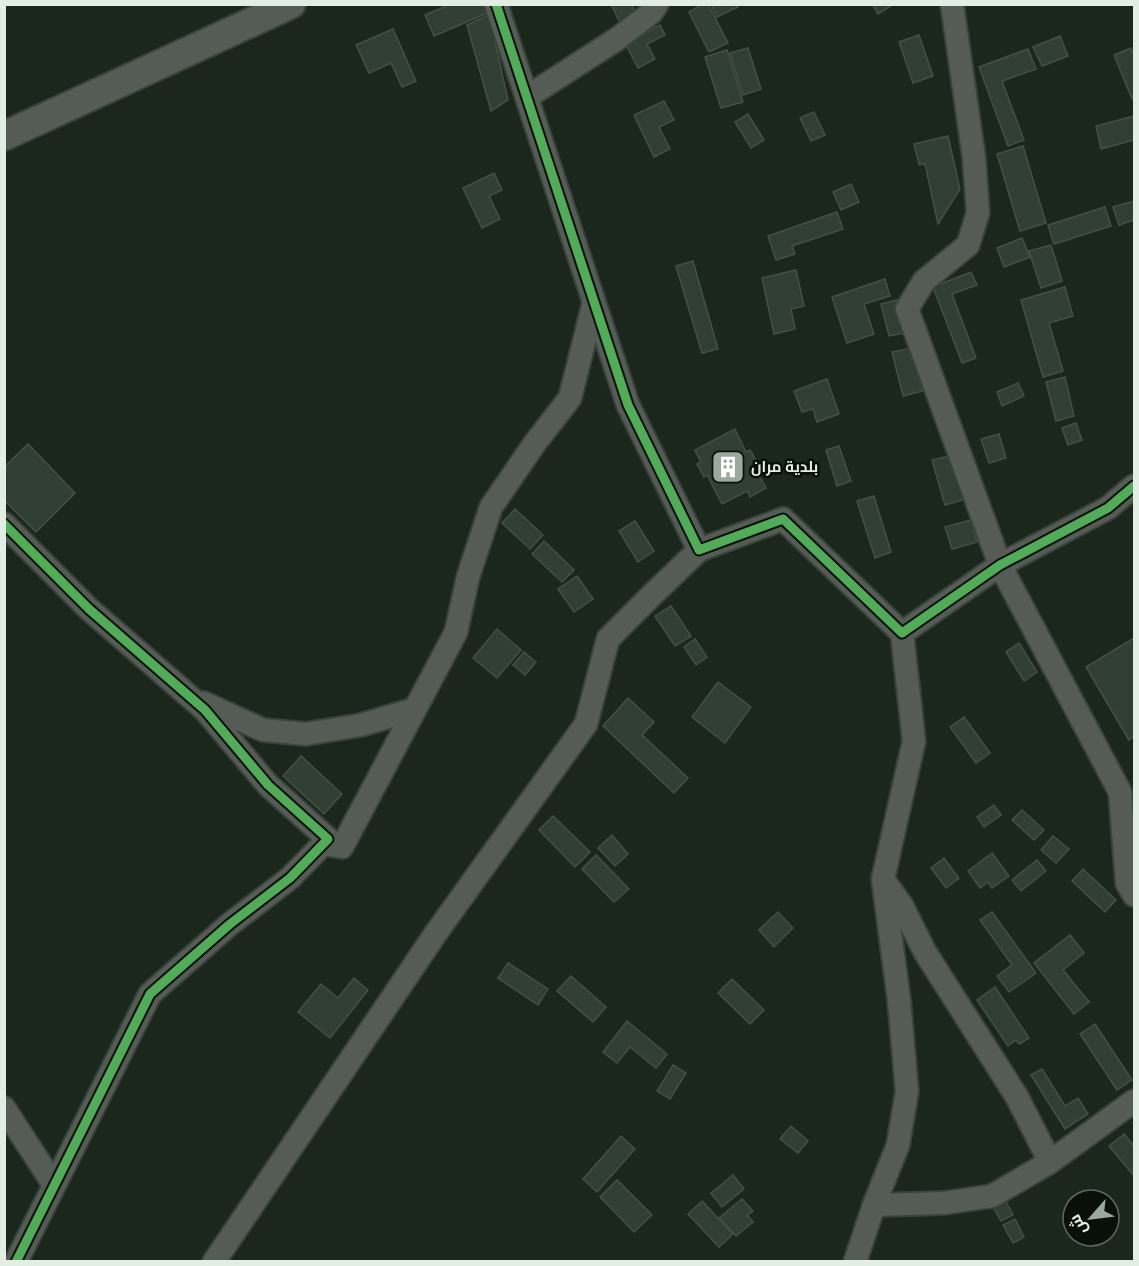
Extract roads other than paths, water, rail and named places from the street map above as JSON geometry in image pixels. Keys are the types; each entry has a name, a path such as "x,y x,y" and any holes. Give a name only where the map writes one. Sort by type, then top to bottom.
{"street":[{"path":"4,136 291,4"},
{"path":"496,4 628,405 699,550"},
{"path":"526,97 617,39 651,13 657,4"},
{"path":"952,4 974,158 978,213 968,245 924,281 907,309 1000,566 1127,786 1127,883 1134,896"},
{"path":"323,844 342,847 456,632 468,578 490,507 570,398 594,302"},
{"path":"902,633 1000,566 1108,508 1132,492"},
{"path":"214,1262 436,933 586,724 608,639 699,550 783,519 902,633 914,741 883,879 899,1000 907,1091 898,1145 874,1204 855,1262"},
{"path":"4,524 88,609 205,710 268,785 328,838 290,878 230,924 150,994 16,1262"},
{"path":"191,697 263,730 306,734 361,725 415,709"},
{"path":"883,879 902,906 925,952 1017,1097 1050,1162"},
{"path":"874,1204 944,1203 992,1196 1050,1162 1134,1101"},
{"path":"4,1108 54,1185"}],"place":[{"name":"بلدية مران","path":"728,467"}]}
